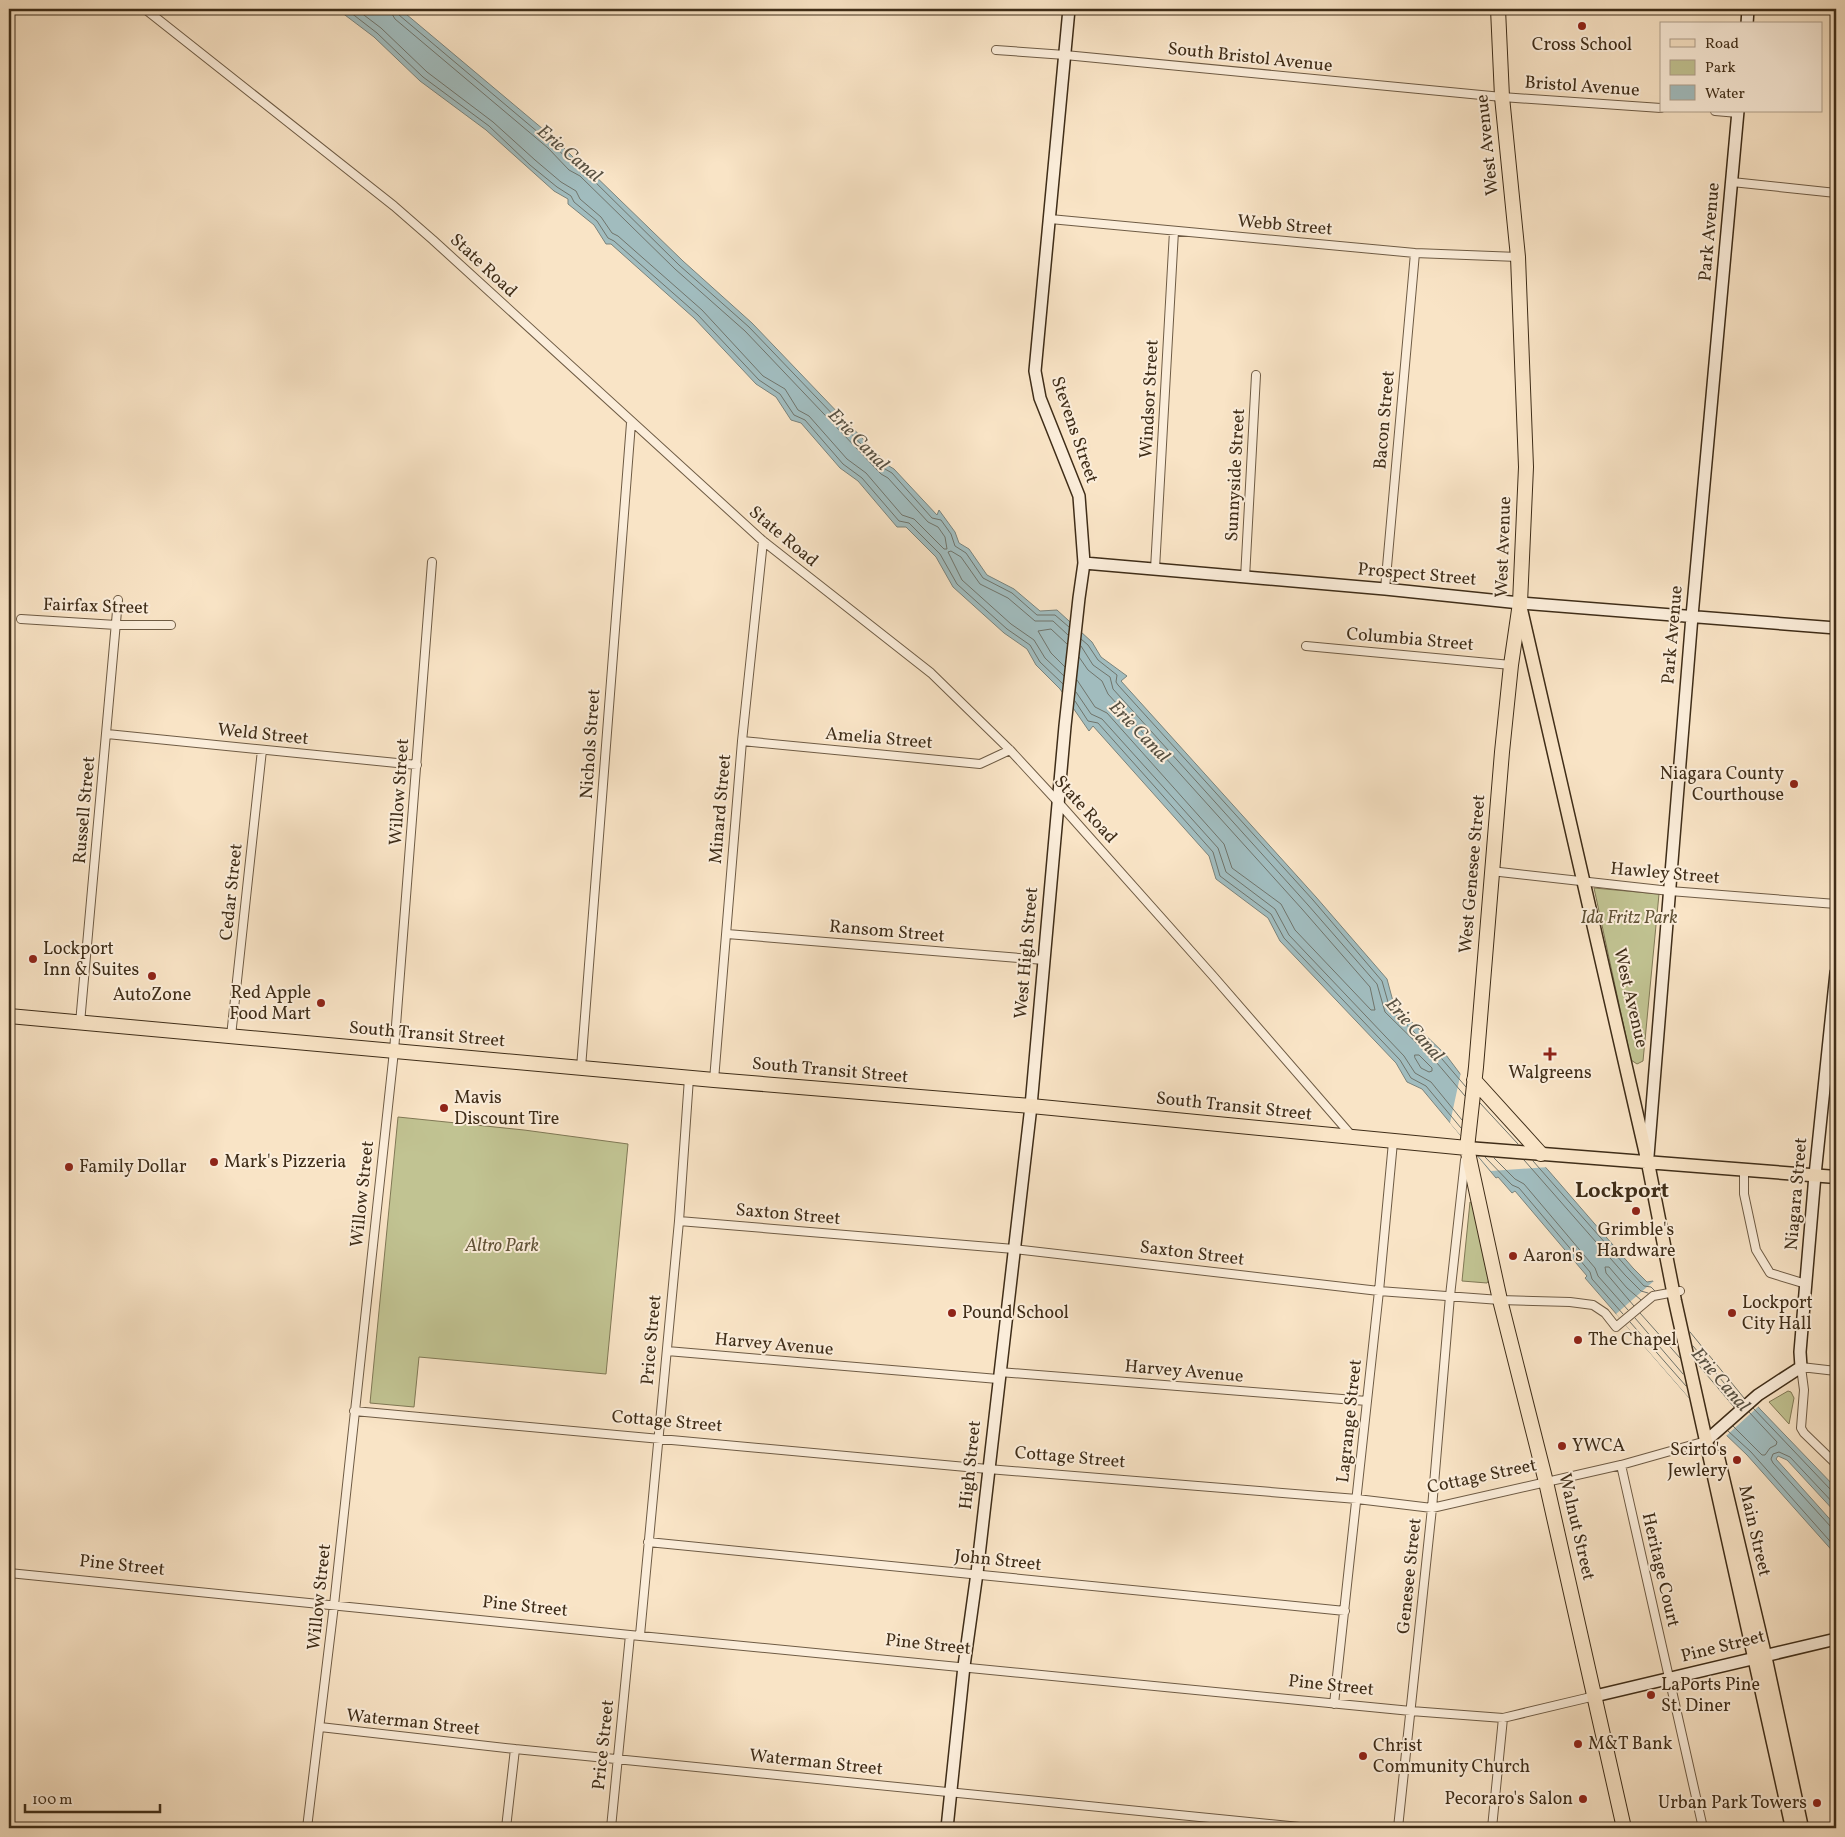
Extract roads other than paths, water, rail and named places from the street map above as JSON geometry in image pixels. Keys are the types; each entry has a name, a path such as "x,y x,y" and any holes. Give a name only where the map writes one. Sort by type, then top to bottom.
{"highway":[{"name":"West Avenue","path":"1498,9 1502,97 1518,257 1526,467 1520,603"},
{"name":"West Genesee Street","path":"1468,1147 1491,871 1511,665 1520,603"},
{"name":"South Transit Street","path":"9,1016 689,1078 1031,1106 1393,1142 1468,1147"},
{"path":"1475,1074 1547,1155"},
{"name":"Walnut Street","path":"1468,1147 1500,1300 1546,1482 1624,1828"}],"main road":[{"name":"West Avenue","path":"1520,603 1648,1163"},
{"name":"South Transit Street","path":"1468,1147 1547,1155 1836,1177"},
{"name":"Main Street","path":"1648,1163 1673,1294 1698,1408 1713,1435"},
{"name":"Main Street","path":"1673,1294 1684,1312 1713,1435 1760,1656 1792,1828"},
{"name":"Main Street","path":"1760,1656 1802,1828"}],"street":[{"name":"State Road","path":"145,9 394,206 763,542 930,673 1010,750 1058,802 1354,1138"},
{"name":"Stevens Street","path":"1058,802 1084,563 1079,496 1040,398 1035,371 1069,9"},
{"path":"1747,22 1748,9"},
{"name":"South Bristol Avenue","path":"996,50 1502,97"},
{"name":"Bristol Avenue","path":"1502,97 1660,108"},
{"name":"Park Avenue","path":"1648,1163 1692,616 1738,112"},
{"path":"1732,182 1836,193"},
{"name":"Webb Street","path":"1050,219 1415,254 1518,257"},
{"name":"Windsor Street","path":"1155,569 1174,231"},
{"name":"Bacon Street","path":"1384,589 1415,254"},
{"name":"Sunnyside Street","path":"1245,578 1256,374"},
{"name":"Nichols Street","path":"581,1068 631,423"},
{"name":"Minard Street","path":"714,1080 742,741 763,542"},
{"name":"Willow Street","path":"307,1828 334,1605 394,1051 432,562"},
{"name":"Prospect Street","path":"1084,563 1384,589 1520,603 1836,628"},
{"name":"Russell Street","path":"80,1023 118,600"},
{"name":"Fairfax Street","path":"21,619 116,625 171,625"},
{"name":"Columbia Street","path":"1306,646 1511,665"},
{"name":"Weld Street","path":"107,734 417,765"},
{"name":"Amelia Street","path":"742,741 980,764 1010,750"},
{"name":"Cedar Street","path":"231,1036 262,750"},
{"name":"West High Street","path":"1031,1106 1058,802"},
{"name":"Hawley Street","path":"1491,871 1670,891 1836,904"},
{"name":"Ransom Street","path":"727,934 1044,960"},
{"name":"Niagara Street","path":"1800,1367 1815,1174 1836,973"},
{"name":"Price Street","path":"640,1635 667,1351 689,1078"},
{"name":"High Street","path":"947,1828 964,1666 1031,1106"},
{"name":"Lagrange Street","path":"1334,1704 1379,1291 1393,1142"},
{"name":"Genesee Street","path":"1398,1828 1432,1508 1450,1296 1468,1147"},
{"path":"1744,1170 1744,1194 1756,1250 1770,1273 1806,1284"},
{"name":"Saxton Street","path":"678,1221 1014,1248 1379,1291 1500,1300 1593,1304 1605,1313 1616,1327 1653,1296 1673,1294"},
{"name":"Harvey Avenue","path":"667,1351 1367,1401"},
{"path":"1836,1371 1800,1367 1804,1390 1801,1428 1836,1464"},
{"name":"Cottage Street","path":"354,1411 988,1469 1357,1499 1432,1508 1621,1465 1713,1435 1758,1395 1800,1367"},
{"name":"Heritage Court","path":"1621,1465 1703,1828"},
{"name":"John Street","path":"648,1542 1345,1611"},
{"name":"Pine Street","path":"9,1572 1334,1704 1503,1718 1836,1639"},
{"name":"Price Street","path":"611,1828 630,1635"},
{"path":"1492,1828 1503,1718"},
{"name":"Waterman Street","path":"320,1727 515,1749 951,1791 1272,1826 1310,1828"},
{"path":"506,1828 515,1749"}],"water":[{"name":"Erie Canal","path":"337,9 400,9 556,140 683,261 752,323 937,515 939,510 955,532 959,543 969,549 987,575 1014,589 1040,611 1057,610 1092,642 1101,657 1127,676 1121,681 1316,897 1387,979 1394,1005 1446,1055 1461,1075 1548,1170 1633,1268 1647,1282 1653,1281 1760,1409 1836,1488 1836,1513 1787,1460 1778,1456 1776,1459 1836,1526 1836,1555 1747,1455 1698,1408 1585,1278 1587,1276 1515,1191 1512,1193 1498,1177 1496,1178 1422,1089 1407,1082 1396,1063 1280,941 1268,918 1216,879 1209,856 1093,726 1089,731 1060,689 1036,665 1027,649 1004,633 953,587 936,557 906,527 897,527 858,481 840,468 801,423 791,420 776,397 756,384 694,318 611,244 606,244 594,225 568,204 568,199 554,191 486,130 420,81 374,37"}],"place":[{"name":"Cross School","path":"1582,26"},
{"name":"Niagara County Courthouse","path":"1794,784"},
{"name":"Lockport Inn & Suites","path":"33,959"},
{"name":"AutoZone","path":"152,976"},
{"name":"Red Apple Food Mart","path":"321,1003"},
{"name":"Walgreens","path":"1550,1054"},
{"name":"Mavis Discount Tire","path":"444,1108"},
{"name":"Mark's Pizzeria","path":"214,1162"},
{"name":"Family Dollar","path":"69,1167"},
{"name":"Grimble's Hardware","path":"1636,1211"},
{"name":"Aaron's","path":"1513,1256"},
{"name":"Pound School","path":"952,1313"},
{"name":"Lockport City Hall","path":"1732,1313"},
{"name":"The Chapel","path":"1578,1340"},
{"name":"YWCA","path":"1562,1446"},
{"name":"Scirto's Jewlery","path":"1737,1460"},
{"name":"LaPorts Pine St. Diner","path":"1651,1695"},
{"name":"M&T Bank","path":"1578,1744"},
{"name":"Christ Community Church","path":"1363,1756"},
{"name":"Pecoraro's Salon","path":"1583,1799"},
{"name":"Urban Park Towers","path":"1817,1803"}],"district":[{"name":"Lockport","path":"1622,1191"}],"park label":[{"name":"Ida Fritz Park","path":"1629,918"},
{"name":"Altro Park","path":"502,1246"}]}
